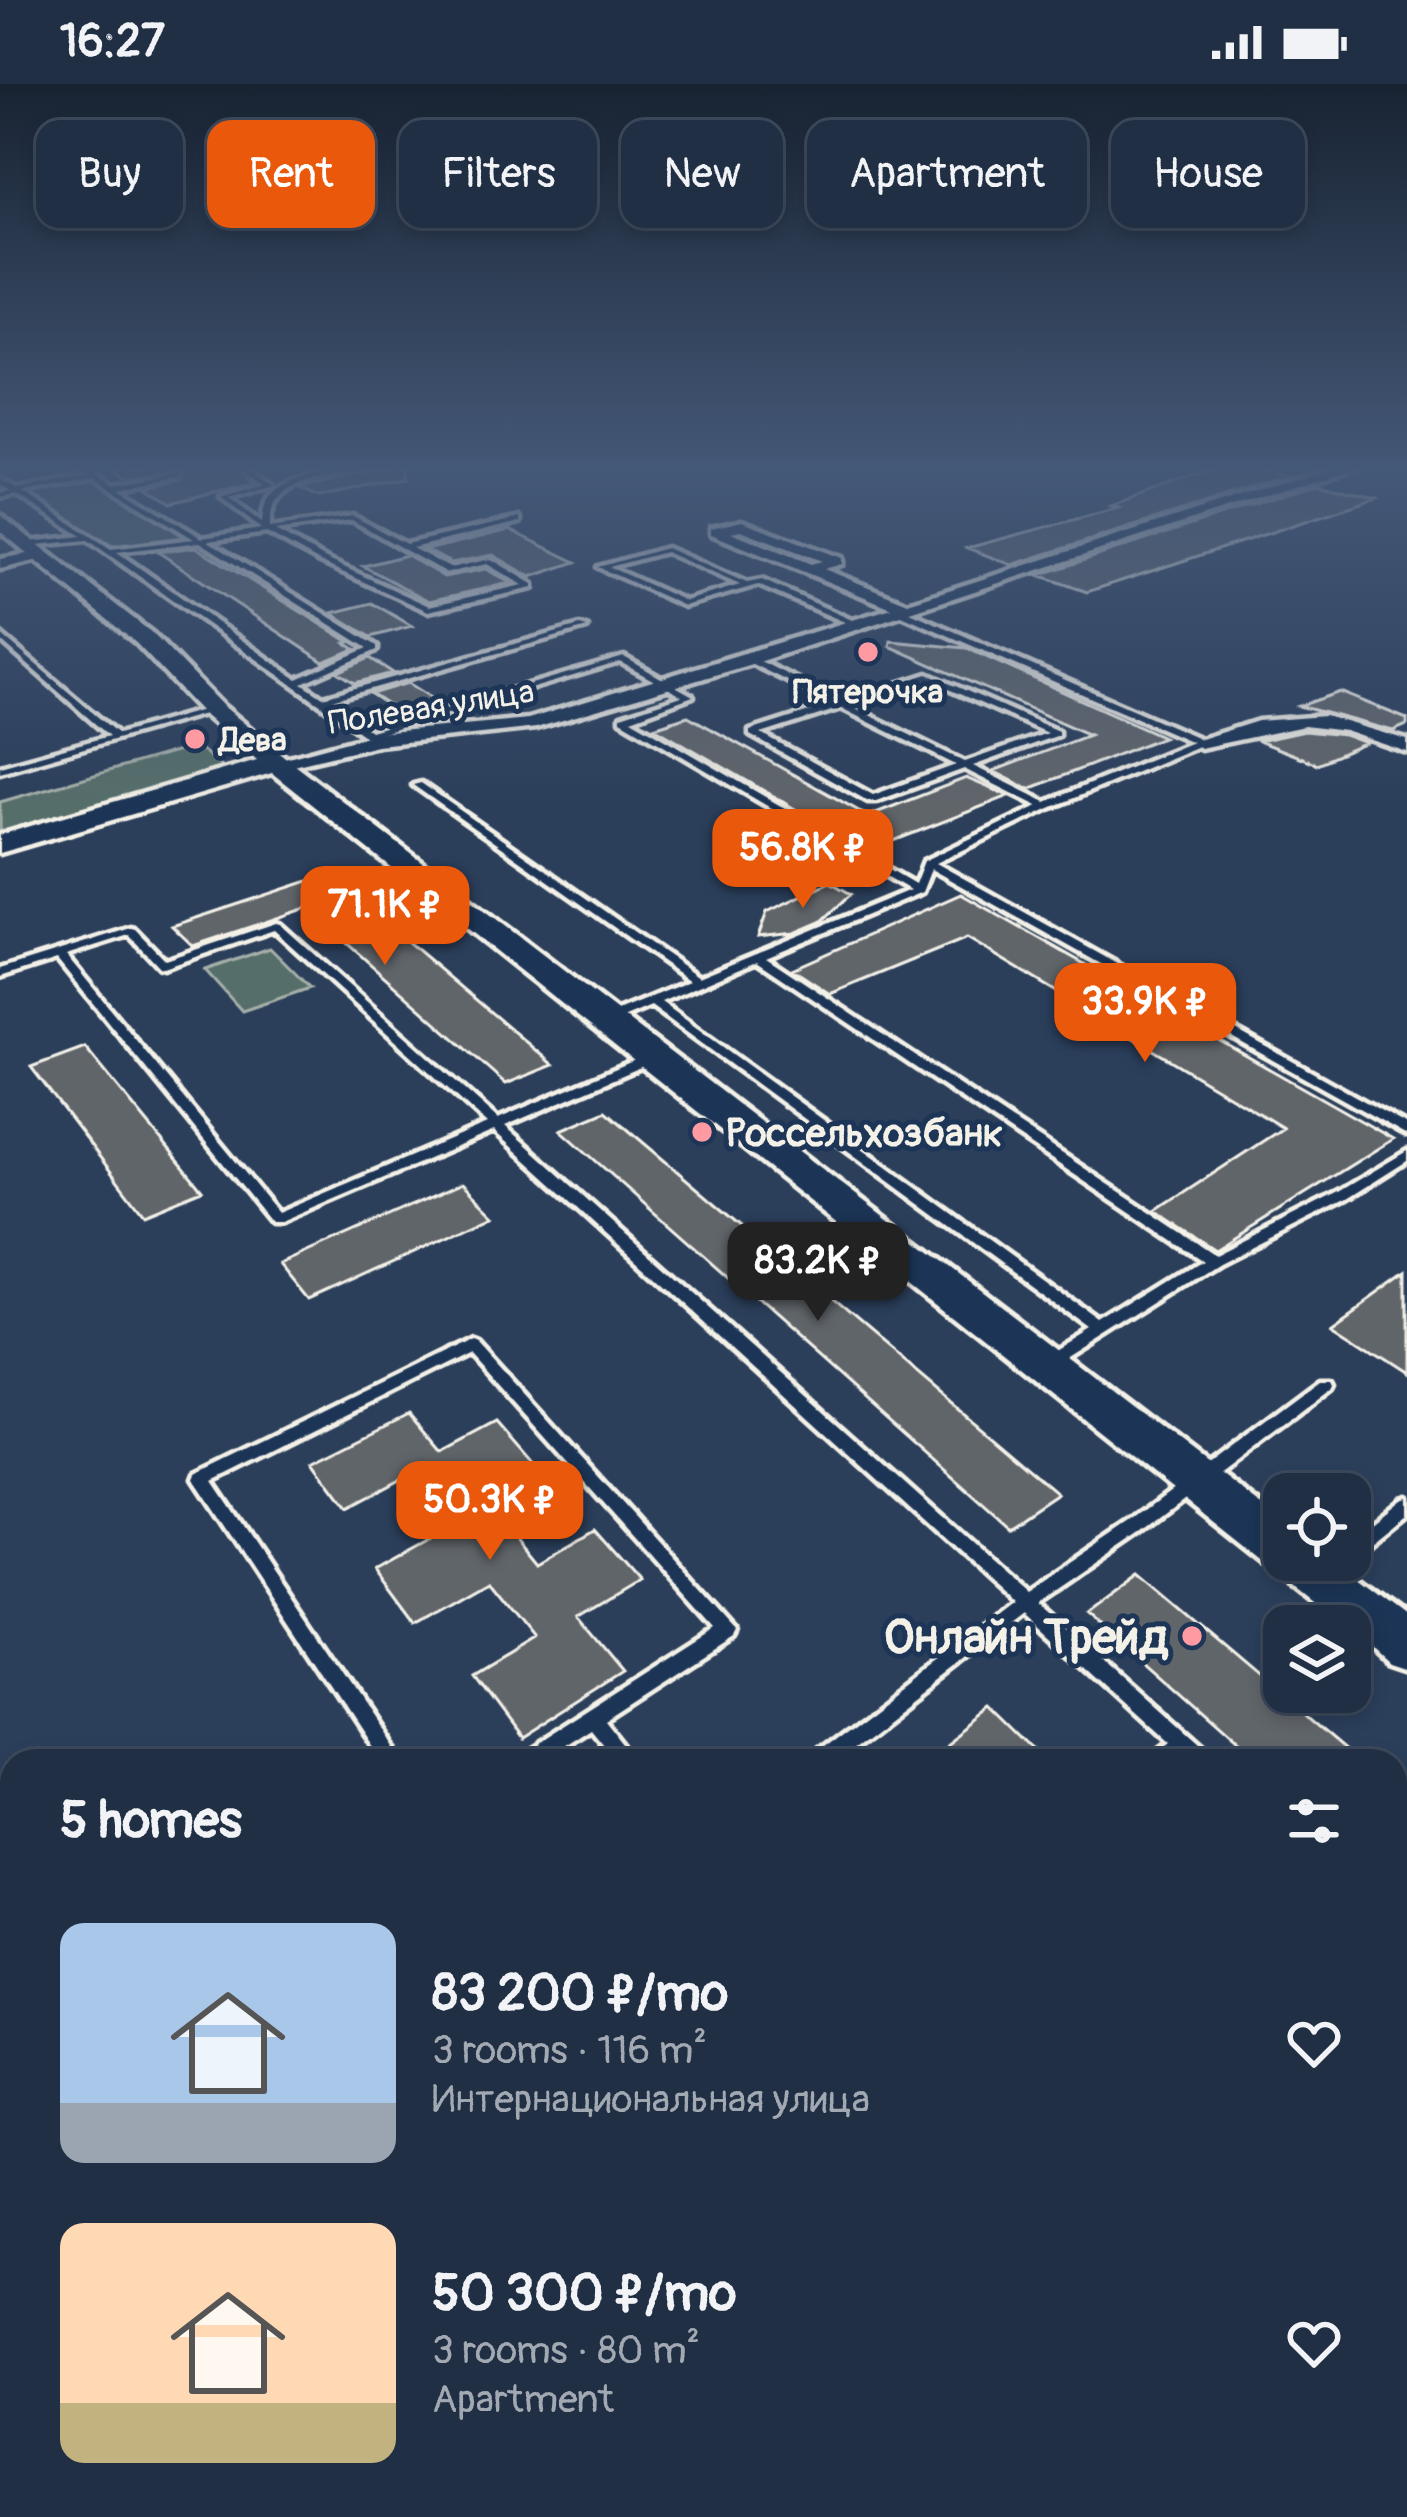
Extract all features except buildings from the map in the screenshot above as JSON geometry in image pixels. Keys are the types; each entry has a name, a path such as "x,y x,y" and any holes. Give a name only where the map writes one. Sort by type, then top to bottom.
{"main road":[{"path":"73,580 144,638 213,710 276,764 1046,1365 1196,1480 1263,1524"},
{"path":"0,844 276,764"},
{"path":"1340,1581 1407,1646"}],"street":[{"path":"834,580 903,609"},
{"name":"Полевая улица","path":"276,764 373,736 530,724 995,580"},
{"path":"1200,742 1289,718 1351,723 1407,746"}],"lane":[{"path":"151,580 373,736 621,659 689,696 624,718 919,890"},
{"path":"265,580 374,648 299,681"},
{"path":"365,580 428,609 530,586 519,580"},
{"path":"628,580 684,604 759,582 857,624"},
{"path":"733,580 748,586"},
{"path":"903,609 1200,742"},
{"path":"326,699 583,628"},
{"path":"0,636 116,737"},
{"path":"749,659 1046,806"},
{"path":"928,676 1055,733 872,799 753,733 837,704 928,676"},
{"path":"0,769 213,710"},
{"path":"607,1020 919,890 928,863 1046,806 1200,742"},
{"path":"418,785 700,983"},
{"path":"928,863 1407,1132"},
{"path":"0,974 131,931 163,964 276,926 1188,1749"},
{"path":"58,954 276,1219 653,1057"},
{"path":"761,959 1214,1262"},
{"path":"653,1002 1102,1330"},
{"path":"1046,1365 1214,1262 1342,1196 1407,1155"},
{"path":"383,1749 202,1479 471,1345 728,1630 543,1749"},
{"path":"833,1749 1326,1384"},
{"path":"1371,1526 1407,1504"},
{"path":"593,1717 619,1749"},
{"path":"1176,1749 1182,1744"}],"green space":[{"path":"196,746 225,769 0,834 0,802"},
{"path":"270,948 310,988 242,1011 205,970"}],"place":[{"name":"Пятерочка","path":"868,652"},
{"name":"Дева","path":"195,739"},
{"name":"Россельхозбанк","path":"702,1132"},
{"name":"Онлайн Трейд","path":"1192,1636"}]}
